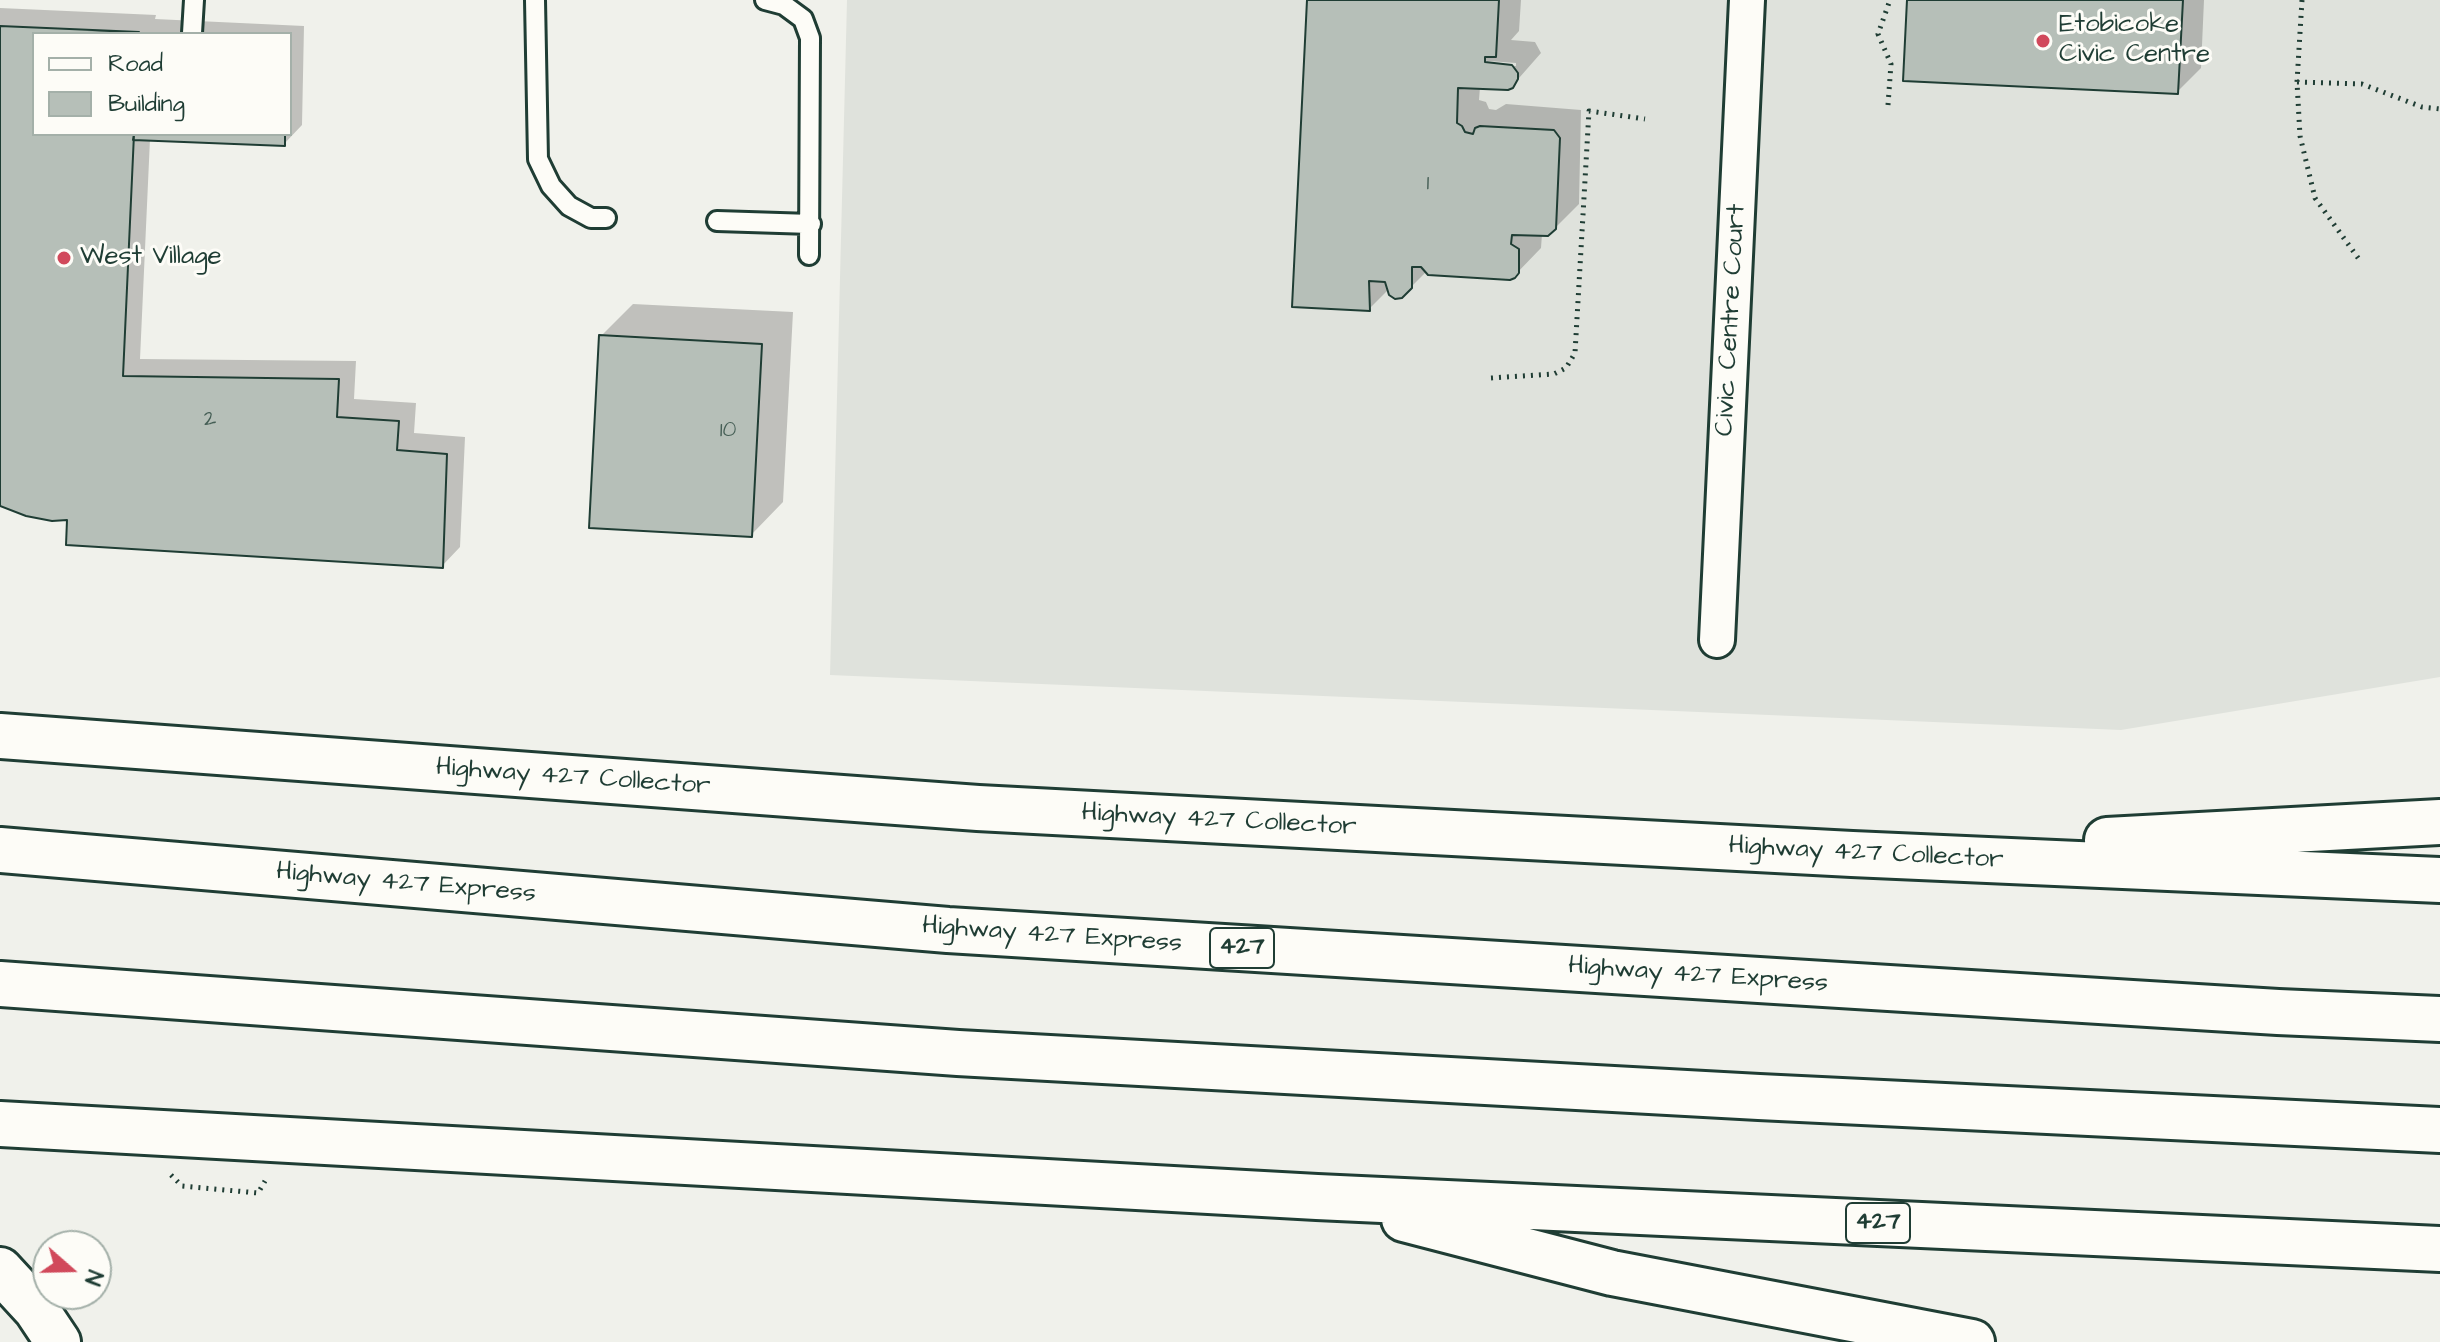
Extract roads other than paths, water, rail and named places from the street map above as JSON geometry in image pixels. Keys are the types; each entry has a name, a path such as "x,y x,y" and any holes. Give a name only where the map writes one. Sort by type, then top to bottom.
{"highway":[{"path":"0,723 48,739"},
{"name":"Highway 427 Collector","path":"0,736 993,809 1852,854 2440,880"},
{"path":"1852,854 2440,822"},
{"name":"Highway 427 Express","path":"0,850 948,930 2278,1012 2440,1019"},
{"path":"0,984 974,1054 2440,1130"},
{"name":"427","path":"0,1124 1317,1197 2440,1249"},
{"path":"1317,1197 1612,1273 1972,1342"},
{"path":"0,1270 36,1309 58,1342"}],"street":[{"name":"Civic Centre Court","path":"1717,640 1747,0"}],"lane":[{"path":"192,32 194,0"},
{"path":"535,0 538,159 551,186 569,206 591,218 606,218"},
{"path":"765,0 784,5 803,19 810,38 809,255"},
{"path":"717,221 811,224"}],"place":[{"name":"Etobicoke Civic Centre","path":"2043,41"},
{"name":"West Village","path":"64,258"}]}
